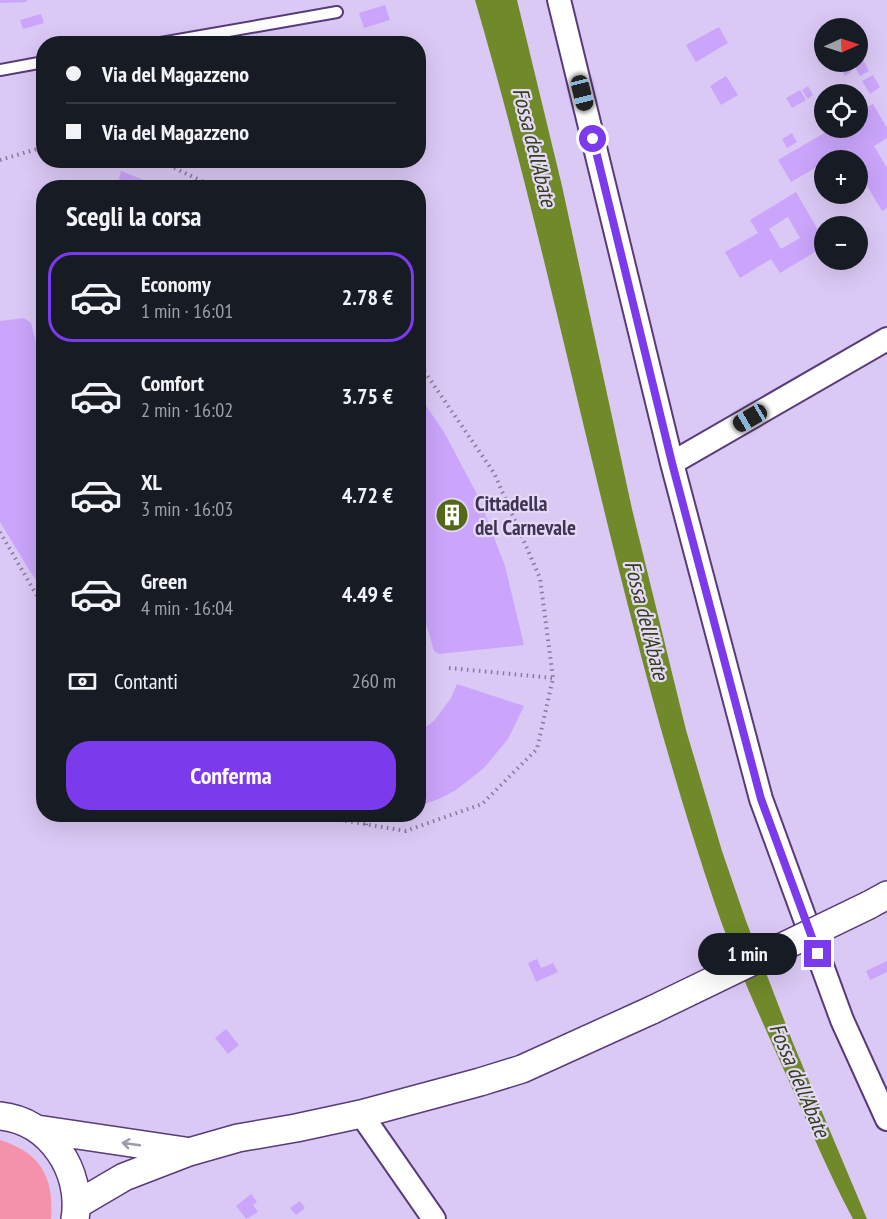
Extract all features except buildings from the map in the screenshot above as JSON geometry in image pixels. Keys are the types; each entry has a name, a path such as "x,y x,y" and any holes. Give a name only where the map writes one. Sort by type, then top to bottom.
{"street":[{"path":"559,0 672,463 761,799 842,1020 887,1119"},
{"path":"672,463 887,339"},
{"path":"37,1129 59,1149 73,1175 77,1211 124,1177 189,1152 238,1138 361,1114 522,1069 652,1010 878,900"},
{"path":"361,1114 434,1219"},
{"path":"0,1116 9,1117 37,1129 189,1152"}],"lane":[{"path":"201,36 338,12"},
{"path":"0,70 36,64"}],"path":[{"path":"0,160 36,149"},
{"path":"175,168 199,180"},
{"path":"349,822 406,831 482,804 537,749 553,678 540,578 494,473 426,374"},
{"path":"0,532 36,594"},
{"path":"449,668 553,678"}],"shaded area":[{"path":"0,1140 26,1152 42,1169 50,1191 51,1219 0,1219"}],"water":[{"name":"Fossa dell'Abate","path":"475,0 517,0 562,186 632,509 686,730 722,851 746,921 793,1043 867,1219 853,1219 819,1150 750,994 716,907 680,795 648,682 536,227"}],"place":[{"name":"Cittadella del Carnevale","path":"452,515"}],"route":[{"path":"593,139 672,463 761,799 818,954"}]}
